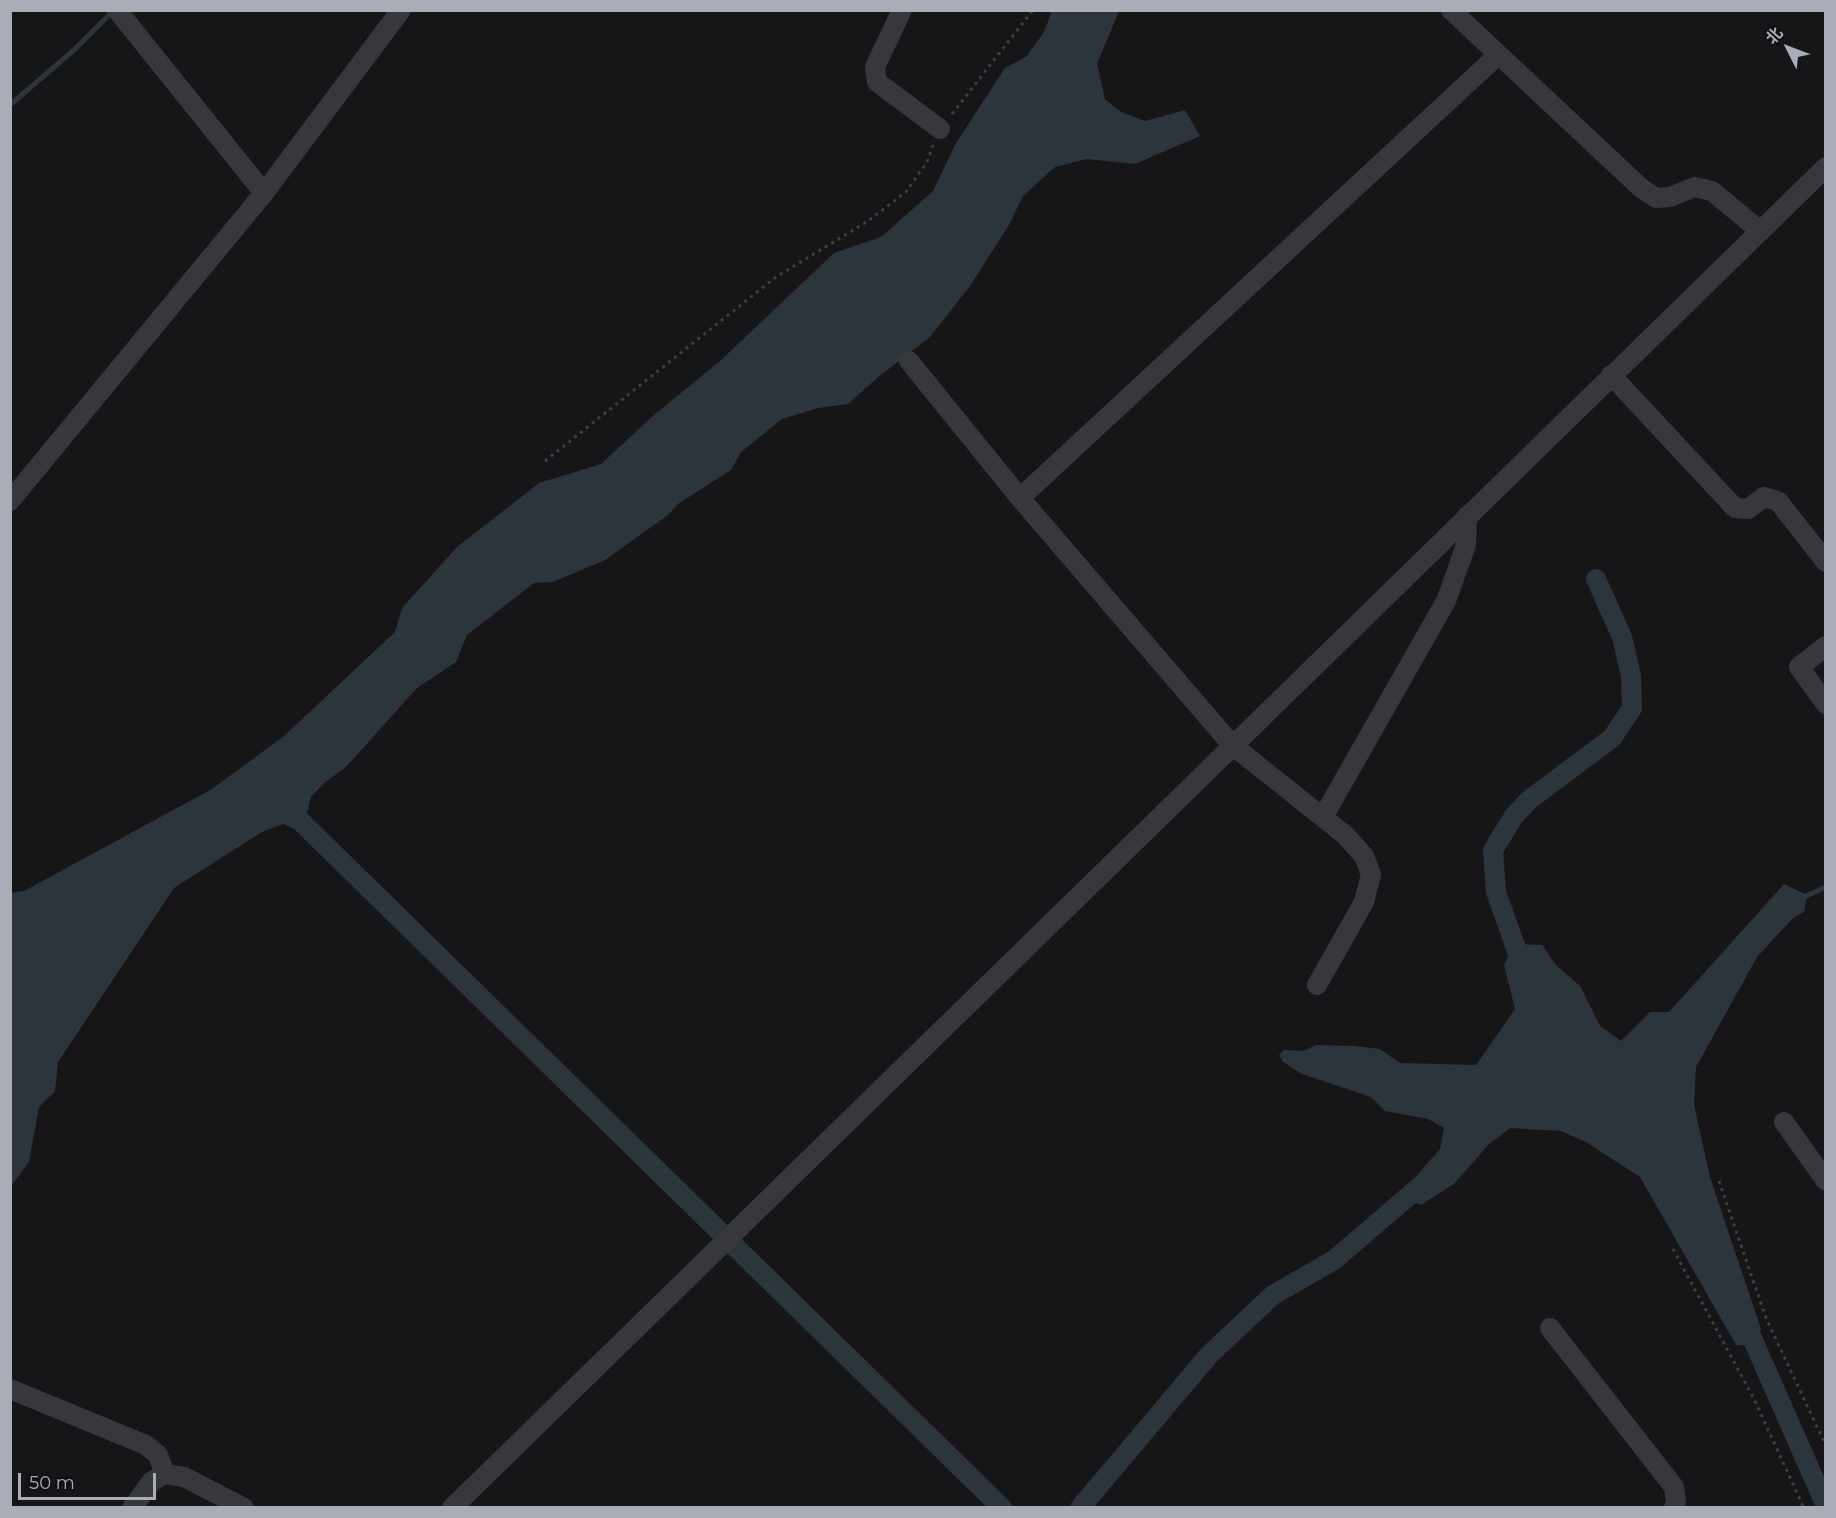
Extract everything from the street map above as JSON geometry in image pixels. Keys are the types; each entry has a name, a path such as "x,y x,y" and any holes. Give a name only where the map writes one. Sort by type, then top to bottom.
{"street":[{"path":"10,501 264,193 401,10"},
{"path":"902,10 875,67 877,82 940,129"},
{"path":"1451,10 1641,188 1656,198 1670,197 1695,187 1712,191 1759,230"},
{"path":"119,13 264,193"},
{"path":"1020,498 1498,55"},
{"path":"452,1508 1826,167"},
{"path":"909,361 1020,498 1232,745 1345,835 1364,856 1371,875 1364,902 1317,985"},
{"path":"1611,375 1735,508 1749,509 1764,497 1778,501 1826,562"},
{"path":"1323,817 1446,601 1466,545 1467,516"},
{"path":"1826,646 1799,667 1826,704"},
{"path":"1784,1122 1826,1181"},
{"path":"1550,1328 1674,1487 1677,1502 1674,1508"},
{"path":"10,1389 146,1445 158,1455 165,1474"},
{"path":"132,1508 152,1482 165,1474 184,1477 244,1508"}],"path":[{"path":"545,461 776,277 868,221 906,192 927,162 940,129 1033,10"},
{"path":"1719,1181 1766,1318 1826,1446"},
{"path":"1673,1249 1754,1399 1804,1508"}],"shaded area":[{"path":"1052,11 1119,11 1097,64 1105,99 1121,112 1145,121 1185,110 1200,136 1135,164 1086,159 1055,167 1023,196 1009,225 970,286 930,337 848,404 818,408 782,419 741,452 731,470 678,504 668,515 605,560 553,582 534,583 467,635 456,662 417,688 347,766 323,784 311,797 304,824 294,829 283,824 262,832 174,888 58,1062 55,1091 39,1107 29,1162 11,1186 11,893 24,891 212,789 284,736 395,632 402,608 457,547 539,483 601,464 655,414 720,361 834,253 881,237 933,191 956,143 1005,68 1026,57 1044,32"},
{"path":"1784,884 1807,895 1804,912 1793,918 1757,957 1696,1067 1694,1105 1710,1177 1761,1329 1755,1346 1736,1345 1640,1177 1586,1142 1561,1131 1510,1128 1488,1145 1455,1183 1421,1205 1407,1199 1418,1174 1440,1149 1444,1128 1428,1119 1385,1111 1371,1097 1302,1074 1283,1062 1279,1055 1284,1050 1303,1051 1316,1045 1355,1046 1380,1049 1400,1063 1476,1065 1515,1009 1504,965 1514,944 1542,945 1556,965 1580,986 1600,1026 1621,1041 1650,1012 1669,1012"}],"waterway":[{"path":"10,105 75,49 112,12"},
{"path":"1523,968 1496,892 1493,850 1514,816 1529,800 1612,738 1632,708 1631,676 1622,637 1596,579"},
{"path":"284,805 1002,1508"},
{"path":"1802,898 1826,887"},
{"path":"1080,1508 1209,1355 1273,1295 1334,1260 1425,1182"},
{"path":"1745,1322 1826,1506"}]}
